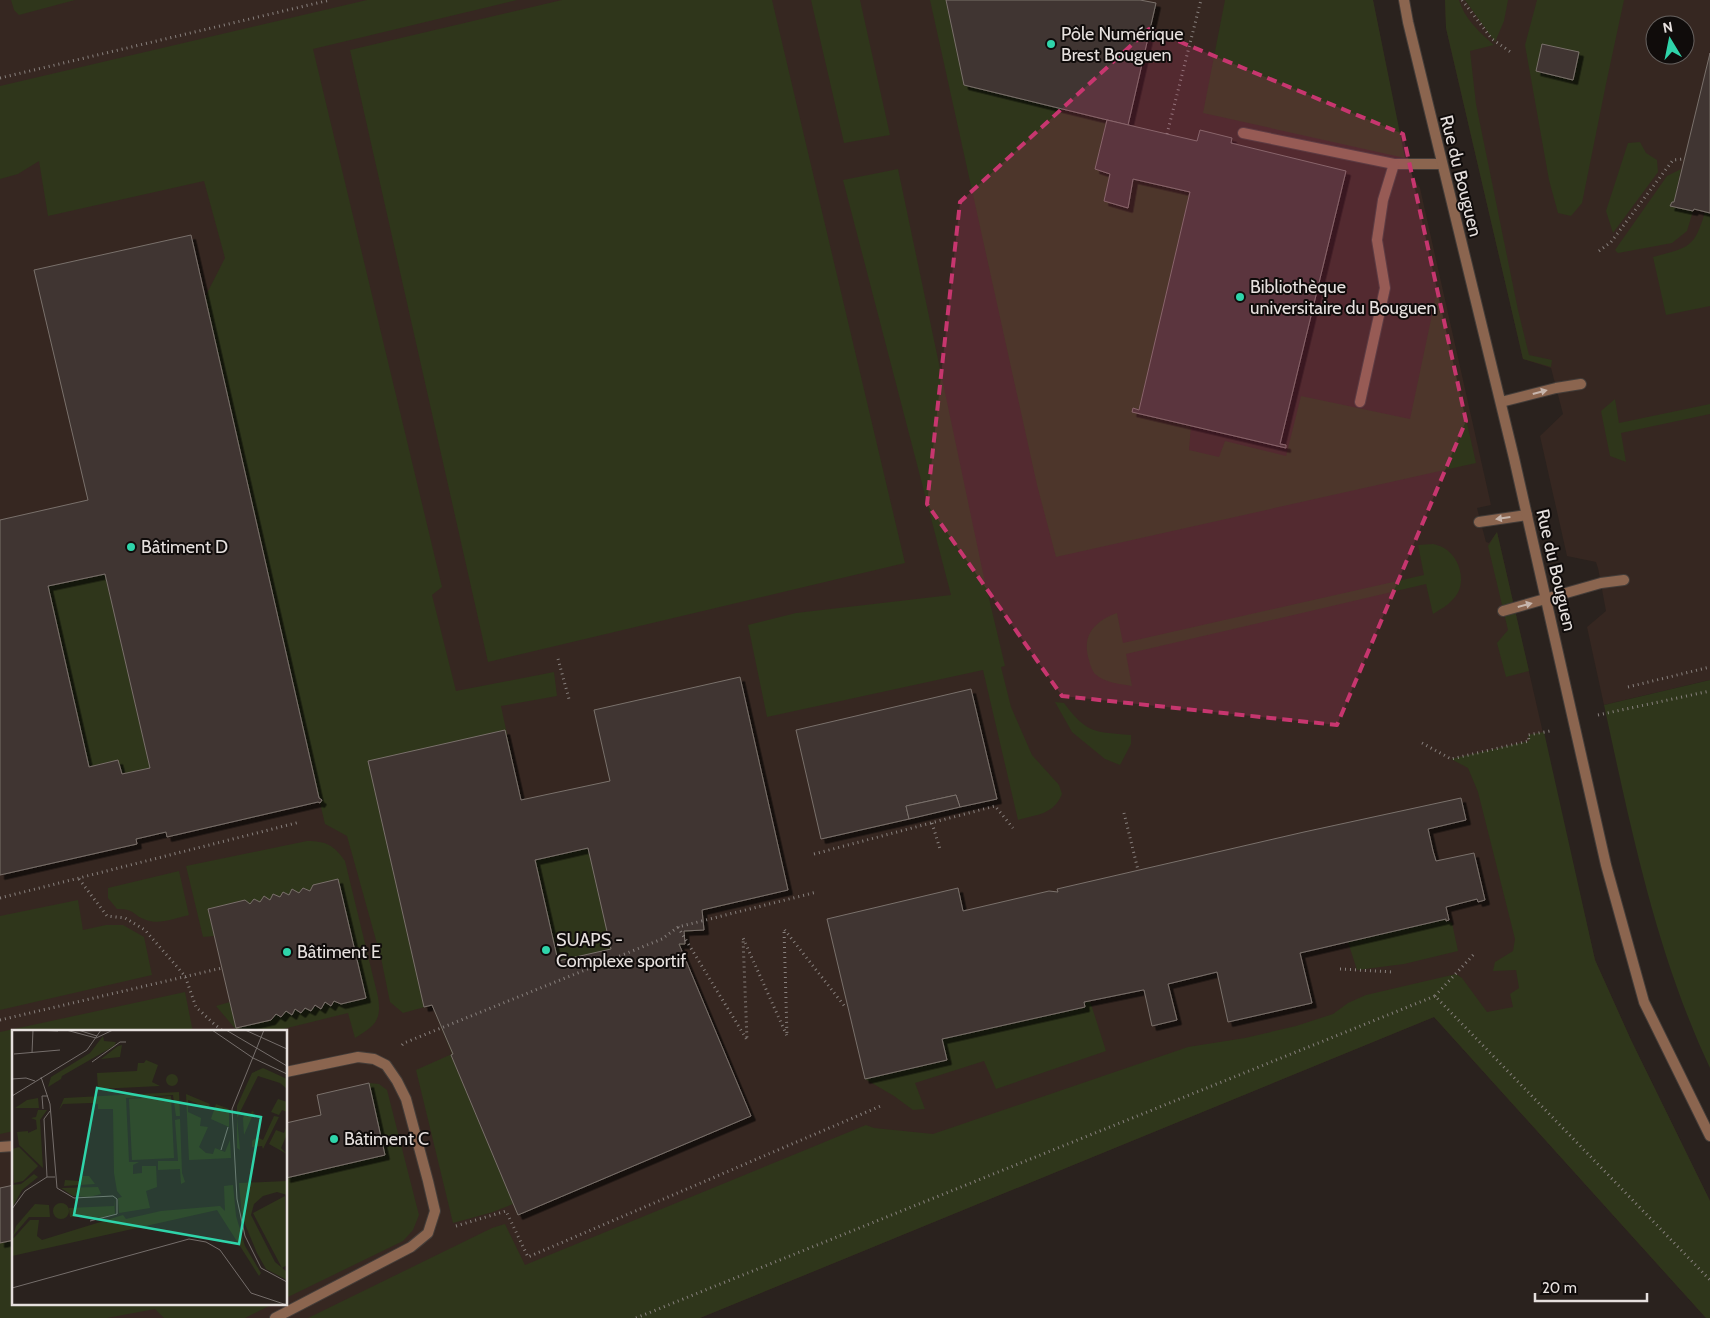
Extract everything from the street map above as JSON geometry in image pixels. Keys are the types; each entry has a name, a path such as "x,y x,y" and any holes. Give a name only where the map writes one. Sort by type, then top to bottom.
{"street":[{"name":"Rue du Bouguen","path":"1404,0 1441,164 1501,402 1606,865 1644,1002 1710,1136"},
{"path":"1243,133 1394,164 1441,164"},
{"path":"1360,402 1385,288 1377,240 1383,200 1394,164"},
{"path":"1501,402 1556,388 1581,384"},
{"path":"1479,522 1527,515"},
{"path":"1503,611 1601,583 1624,580"},
{"path":"275,1318 411,1247 428,1233 434,1211 406,1098 386,1065 374,1059 358,1057 288,1072"}],"path":[{"path":"0,78 330,0"},
{"path":"1166,134 1201,0"},
{"path":"1462,0 1492,39 1512,53"},
{"path":"1599,251 1612,242 1674,160 1684,159"},
{"path":"558,659 569,699"},
{"path":"1628,687 1710,667"},
{"path":"1606,714 1710,691"},
{"path":"1422,743 1451,759 1529,741 1528,735 1550,730"},
{"path":"814,854 995,806 1013,828"},
{"path":"1124,813 1138,870"},
{"path":"0,898 300,822"},
{"path":"932,823 940,850"},
{"path":"78,878 107,916 125,918 145,930 185,976 196,1007 221,1030"},
{"path":"386,1065 404,1043 662,938 678,928 817,892"},
{"path":"678,928 746,1040 743,938 787,1036 784,929 846,1008"},
{"path":"636,1318 1435,996 1474,953"},
{"path":"0,1020 222,968"},
{"path":"1340,969 1393,972"},
{"path":"1435,996 1710,1280"},
{"path":"428,1233 506,1211 528,1257 883,1105"}],"highlighted area":[{"path":"1149,29 1403,134 1466,421 1337,725 1062,696 927,504 960,202"}],"shaded area":[{"path":"0,0 1373,0 1406,165 1420,188 1491,505 1477,508 1486,542 1489,543 1497,532 1595,960 1631,1040 1710,1201 1710,1318 1706,1318 1434,1017 700,1318 0,1318"},
{"path":"1445,0 1710,0 1710,680 1604,705 1587,627 1606,611 1598,568 1596,562 1567,556 1540,436 1563,414 1551,368 1523,359 1446,28"}],"green space":[{"path":"11,0 75,0 19,15 14,10"},
{"path":"367,0 517,0 313,49 442,587 432,595 456,691 554,672 557,696 501,706 521,800 610,781 594,710 740,677 788,890 702,910 704,930 684,932 685,944 679,945 751,1116 518,1215 513,1204 493,1212 453,1223 416,1070 452,1054 432,1005 403,1013 390,1002 381,958 347,836 325,824 320,803 322,800 319,798 204,299 225,258 204,181 48,216 39,161 18,174 0,179 0,86"},
{"path":"562,0 772,0 905,563 488,662 350,50"},
{"path":"811,0 860,0 890,135 844,143"},
{"path":"930,0 946,0 964,85 1107,120 1095,169 1110,174 1104,201 1128,208 1133,179 1190,192 1139,410 1133,408 1132,412 1191,426 1189,450 1219,457 1225,441 1286,456 1301,396 1410,419 1437,291 1476,463 1056,557 1037,485"},
{"path":"1225,0 1373,0 1405,158 1203,113"},
{"path":"1445,0 1459,0 1469,19 1494,45 1470,51 1476,104 1529,355 1552,360 1551,367 1523,359 1446,28"},
{"path":"1465,0 1508,0 1504,21 1495,42"},
{"path":"1537,0 1624,0 1582,203 1571,216 1558,213 1549,180 1525,45"},
{"path":"1640,142 1646,153 1657,160 1658,172 1613,233 1606,211 1628,143"},
{"path":"898,169 983,573 1005,666 1001,667 1011,707 1032,755 1059,785 1062,794 1054,806 1044,813 1018,820 983,670 767,717 748,625 796,613 951,595 843,180"},
{"path":"1681,169 1674,202 1670,205 1693,211 1687,231 1672,243 1618,253 1615,250 1667,176"},
{"path":"1705,212 1710,213 1710,306 1666,315 1653,257 1688,245 1697,233"},
{"path":"1615,399 1619,423 1710,404 1710,414 1621,433 1626,462 1610,456 1601,411"},
{"path":"1497,532 1529,671 1506,677 1497,643 1508,630 1488,546"},
{"path":"1433,544 1444,548 1454,557 1460,571 1461,585 1459,591 1448,605 1433,614 1426,584 1126,654 1132,686 1113,683 1103,679 1095,674 1091,667 1087,651 1089,636 1096,625 1102,620 1117,613 1123,643 1424,575 1418,545"},
{"path":"105,574 150,768 122,774 118,760 89,767 48,586"},
{"path":"1710,680 1710,1068 1674,980 1660,935 1635,844 1604,705"},
{"path":"1055,702 1064,703 1079,721 1093,730 1131,735 1131,744 1120,765 1105,759 1072,732"},
{"path":"1544,732 1595,960 1631,1040 1710,1201 1710,1318 1706,1318 1434,1017 700,1318 308,1318 492,1228 505,1224 525,1265 866,1125 874,1128 933,1134 1188,1047 1245,1038 1296,1026 1333,1014 1348,1003 1366,995 1456,974 1462,978 1487,1012 1513,1007 1510,994 1519,988 1516,970 1493,971 1495,962 1513,951 1515,939 1478,792 1468,768 1451,759 1529,741 1528,735"},
{"path":"307,841 324,843 337,851 345,861 378,997 379,1012 372,1026 355,1038 348,1013 279,1030 236,1030 216,1006 230,1002 237,1028 271,1020 276,1014 281,1017 286,1011 292,1014 295,1009 301,1013 310,1007 321,1009 325,1002 331,1006 334,1001 341,1004 366,998 338,880 313,885 310,891 303,888 299,893 293,890 289,895 283,892 280,897 270,900 264,896 260,902 254,899 250,904 244,900 208,909 214,936 203,937 186,866"},
{"path":"179,871 189,915 156,922 151,921 131,911 117,909 108,898 108,888"},
{"path":"78,900 83,930 106,925 123,925 144,937 152,975 0,1010 0,916"},
{"path":"1446,919 1452,923 1458,951 1404,964 1357,970 1348,942"},
{"path":"185,992 193,1030 12,1030 12,1131 0,1134 0,1032"},
{"path":"1090,1001 1106,1051 996,1089 984,1061 915,1083 925,1109 913,1110 865,1079 947,1060 942,1039"},
{"path":"369,1083 379,1084 387,1090 419,1215 413,1230 403,1241 288,1297 288,1178 385,1155"},
{"path":"12,1240 12,1306 269,1306 245,1318 164,1318 155,1309 107,1318 0,1318 0,1243"}],"building":[{"name":"Pôle Numérique Brest Bouguen","path":"946,0 1140,0 1156,3 1128,125 964,85"},
{"path":"1542,44 1579,52 1573,80 1536,71"},
{"path":"1710,53 1710,213 1670,206 1674,202"},
{"name":"Bibliothèque universitaire du Bouguen","path":"1107,120 1197,141 1200,130 1232,138 1231,143 1346,171 1280,444 1286,445 1286,448 1132,412 1133,408 1139,410 1190,192 1133,179 1128,208 1104,201 1110,174 1095,169"},
{"name":"Bâtiment D","path":"191,235 319,798 322,800 320,803 167,837 166,832 136,839 137,844 0,875 0,520 88,500 34,270","holes":["105,574 150,768 122,774 118,760 89,767 48,586"]},
{"name":"SUAPS - Complexe sportif","path":"740,677 788,890 702,910 704,930 684,931 685,944 679,944 751,1116 518,1215 432,1005 424,1007 368,761 505,730 521,800 610,781 594,710","holes":["588,848 611,949 558,961 535,860"]},
{"path":"971,689 997,799 960,807 956,795 906,806 909,819 821,839 796,730"},
{"path":"956,795 960,807 909,819 906,806"},
{"path":"1461,798 1466,820 1428,829 1433,851 1436,861 1474,853 1485,900 1478,902 1477,899 1446,907 1449,920 1446,921 1446,919 1300,953 1312,1003 1228,1022 1217,972 1168,984 1177,1020 1152,1026 1143,990 1084,1002 1085,1007 942,1039 947,1060 865,1079 827,919 958,888 963,911 1049,891 1058,892 1057,889"},
{"name":"Bâtiment E","path":"338,879 366,998 341,1004 334,1001 331,1006 325,1002 321,1009 315,1005 311,1011 305,1008 301,1013 295,1009 292,1015 286,1011 281,1017 276,1014 271,1020 236,1028 208,909 245,900 250,904 254,899 260,902 264,896 270,900 273,894 280,897 283,892 289,895 292,889 299,893 303,888 310,891 313,885"},
{"name":"Bâtiment C","path":"369,1083 385,1155 288,1178 288,1123 321,1115 317,1095"},
{"path":"12,1185 12,1240 0,1243 0,1188"}],"place":[{"name":"Pôle Numérique Brest Bouguen","path":"1051,44"},
{"name":"Bibliothèque universitaire du Bouguen","path":"1240,297"},
{"name":"Bâtiment D","path":"131,547"},
{"name":"SUAPS - Complexe sportif","path":"546,950"},
{"name":"Bâtiment E","path":"287,952"},
{"name":"Bâtiment C","path":"334,1139"}]}
